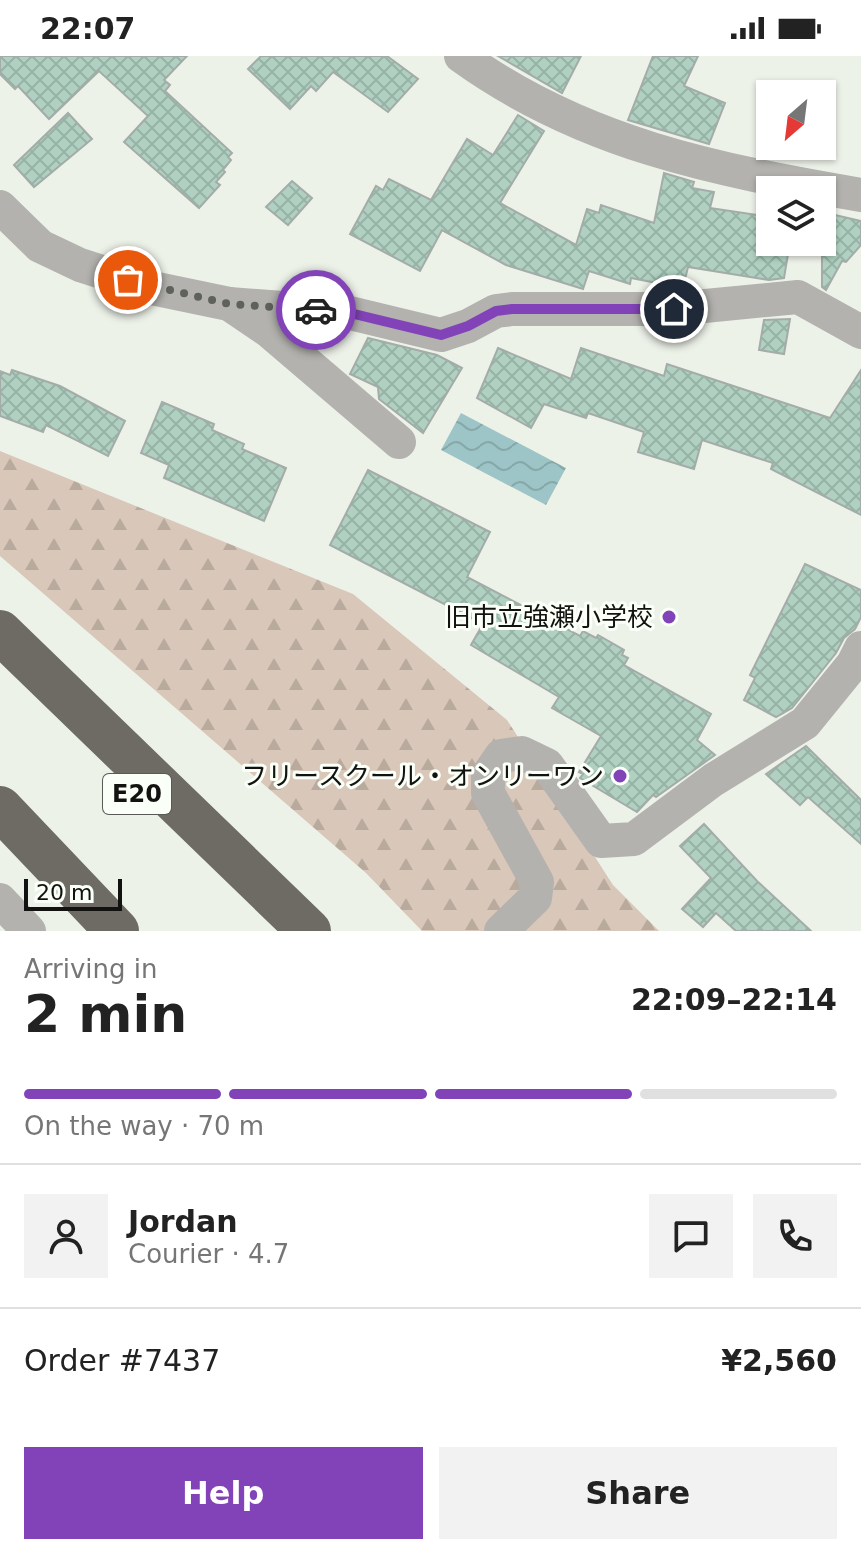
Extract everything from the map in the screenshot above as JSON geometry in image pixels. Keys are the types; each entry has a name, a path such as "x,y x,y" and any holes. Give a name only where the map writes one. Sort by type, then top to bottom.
{"highway":[{"path":"0,632 309,931"},
{"name":"E20","path":"0,658 272,931"},
{"path":"0,808 117,931"}],"street":[{"path":"471,59 523,95 598,132 687,161 861,195"},
{"path":"0,207 40,246 80,265 152,288 229,304 350,313 441,335 468,326 496,311 512,309 674,309 798,297 861,332"},
{"path":"229,304 269,331 399,442"},
{"path":"501,931 535,898 537,882 488,793 488,775 501,756 522,753 547,765 601,841 634,839 713,780 805,723 853,664 861,648"},
{"path":"0,900 29,931"}],"green space":[{"path":"0,451 353,594 507,720 613,885 659,931 422,931 366,873 0,556"}],"water":[{"path":"461,413 566,468 546,505 441,450"}],"building":[{"path":"0,56 187,56 164,80 170,85 165,91 232,153 223,170 225,172 216,182 220,185 199,208 124,142 148,116 99,71 49,119 18,86 15,89 0,74"},
{"path":"261,56 387,56 418,79 388,112 333,72 316,91 311,86 290,109 248,69"},
{"path":"498,56 581,56 562,93"},
{"path":"653,56 698,56 684,86 725,103 709,144 628,120"},
{"path":"68,113 92,139 34,187 14,165"},
{"path":"518,115 544,131 500,203 576,245 587,209 599,213 601,205 654,223 664,173 694,182 692,188 714,192 710,208 756,215 756,256 788,256 784,278 769,280 688,267 683,288 631,278 630,284 589,271 583,289 506,265 442,230 420,271 350,234 376,186 383,190 389,179 431,200 467,139 493,155"},
{"path":"292,181 312,198 288,225 266,207"},
{"path":"836,215 861,221 861,245 846,262 842,261 826,290 822,287 822,256 836,256"},
{"path":"790,319 784,354 759,350 764,320"},
{"path":"368,338 437,355 462,368 423,433 379,399 378,387 350,374"},
{"path":"498,348 571,379 581,348 664,376 667,364 830,418 861,370 861,515 771,469 773,463 702,440 694,469 638,452 644,432 588,413 586,418 544,404 531,428 477,398"},
{"path":"12,370 60,386 125,421 108,456 46,425 43,432 0,416 0,371 10,375"},
{"path":"162,402 214,424 212,430 244,444 242,449 286,468 264,521 164,478 169,465 141,453"},
{"path":"368,470 490,532 467,577 580,636 583,631 596,638 598,635 624,650 622,655 628,658 624,665 711,714 697,740 715,755 656,797 653,795 637,812 580,778 583,774 579,772 601,736 552,708 559,697 471,645 483,624 330,545"},
{"path":"805,564 861,590 861,617 855,629 844,638 836,653 792,708 776,717 744,700 755,678 750,675"},
{"path":"806,746 861,800 861,844 808,797 800,805 766,774"},
{"path":"704,824 757,881 811,931 736,931 716,913 703,927 682,909 711,878 680,846"}],"way so far":[{"path":"128,280 229,304 316,310"}],"place":[{"name":"旧市立強瀬小学校","path":"669,617"},
{"name":"フリースクール・オンリーワン","path":"620,776"}],"route":[{"path":"316,310 350,313 441,335 468,326 496,311 512,309 674,309"}]}
